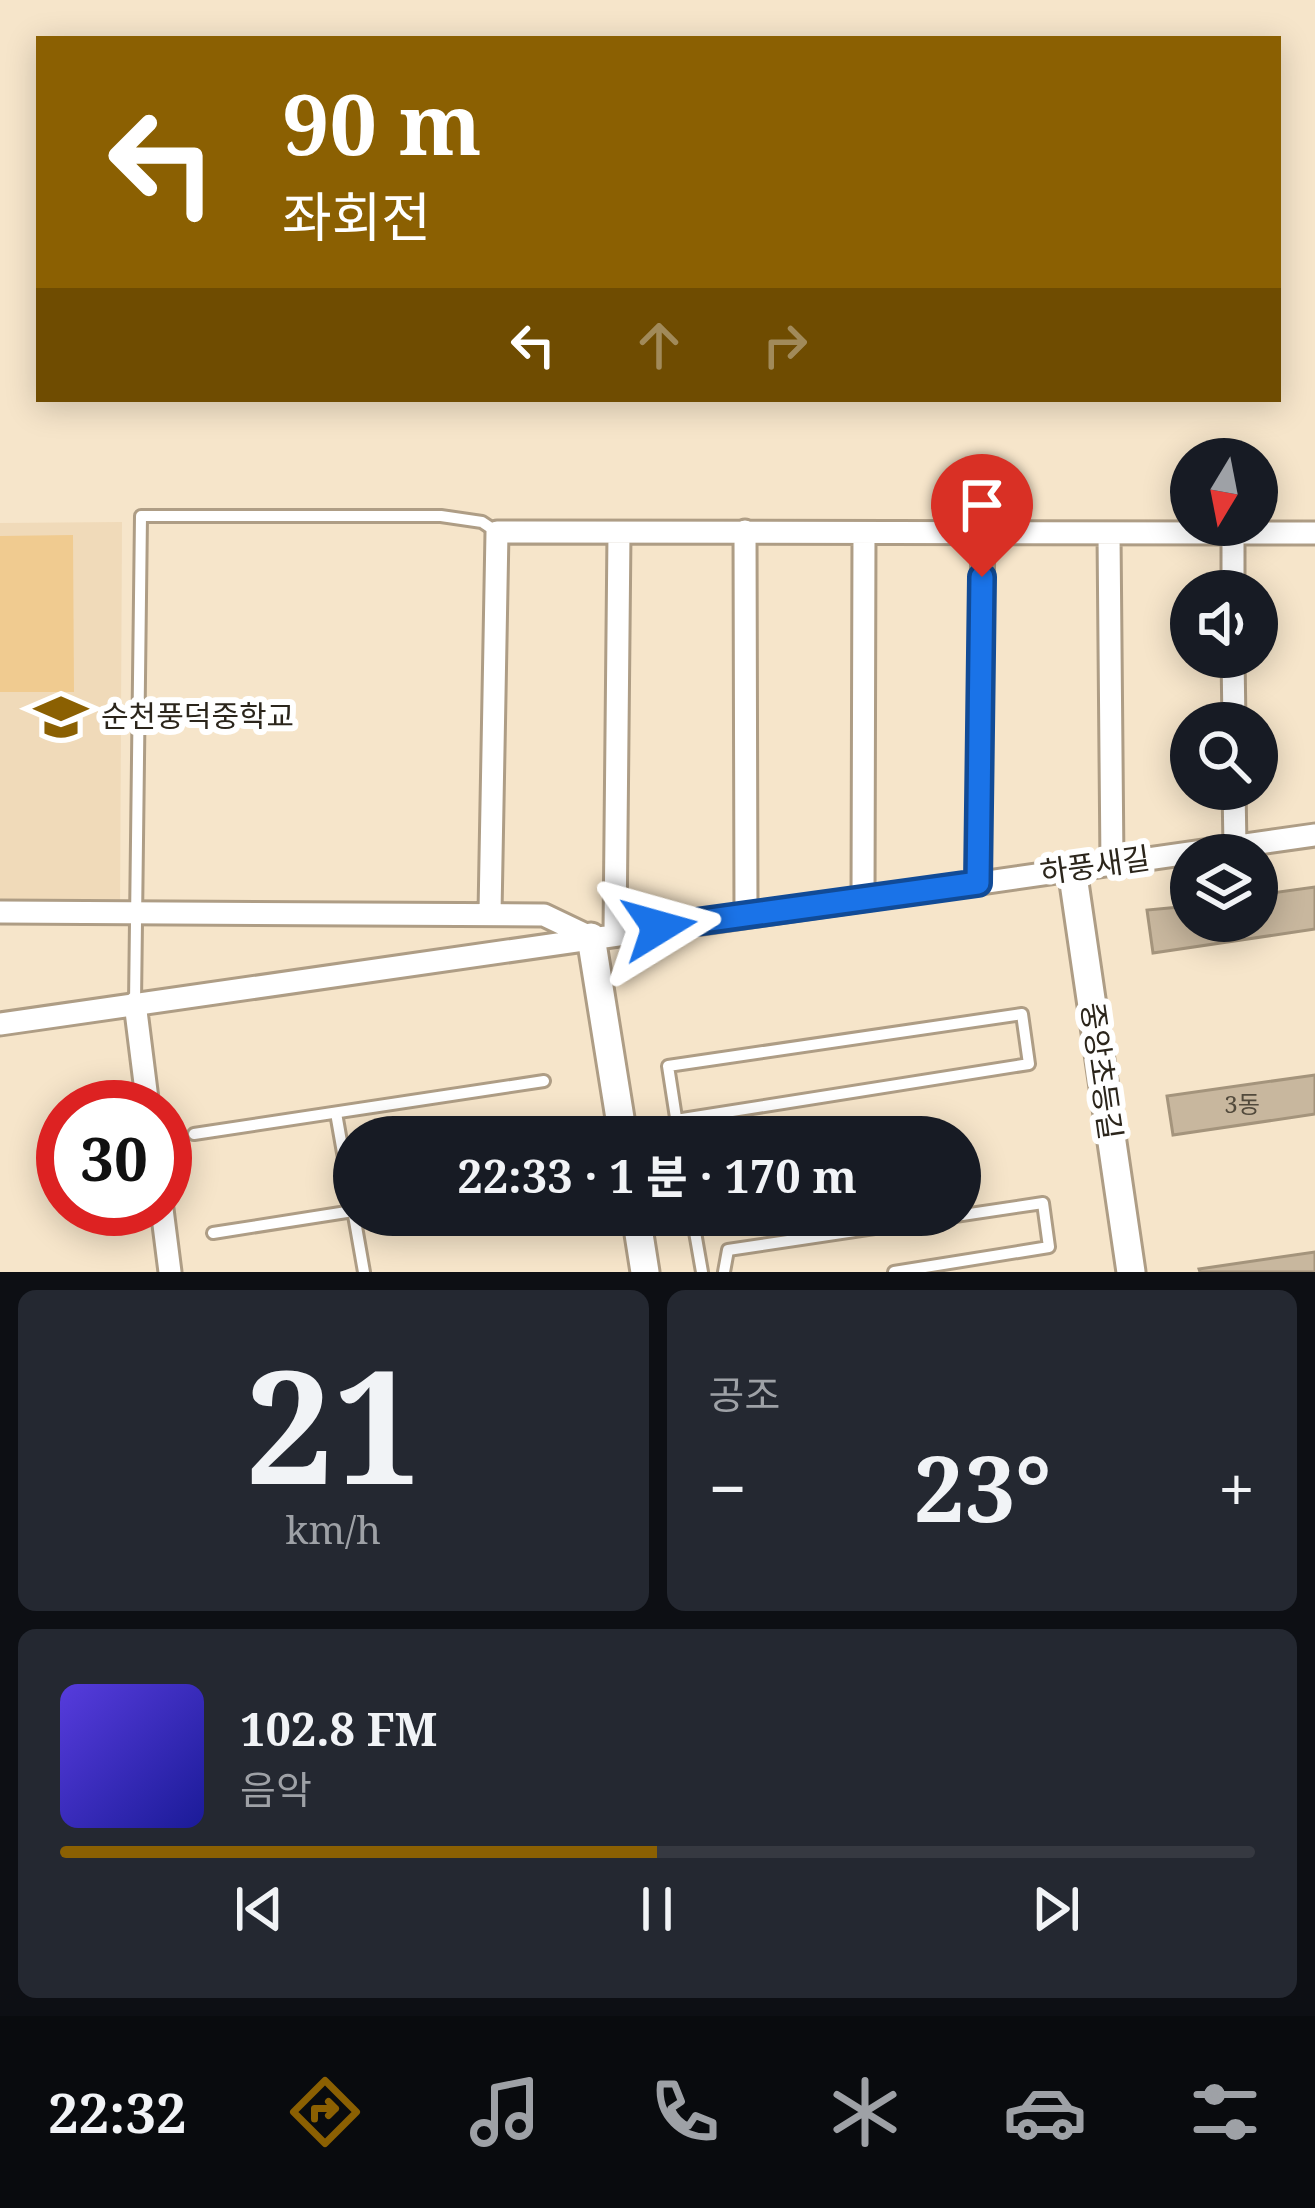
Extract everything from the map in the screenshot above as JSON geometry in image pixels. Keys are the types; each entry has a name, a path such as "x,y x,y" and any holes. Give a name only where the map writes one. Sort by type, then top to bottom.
{"street":[{"path":"745,531 746,915"},
{"path":"490,913 497,532 1170,534"},
{"path":"619,533 603,935 621,1116"},
{"path":"863,899 864,533"},
{"path":"978,883 983,533"},
{"path":"1278,534 1315,533"},
{"path":"1109,534 1112,864"},
{"name":"하풍새길","path":"1278,840 1315,835"},
{"name":"하풍새길","path":"135,1003 1170,855"},
{"name":"중앙초등길","path":"1072,869 1131,1272"},
{"path":"0,912 544,915 603,935"},
{"path":"0,1024 135,1003 145,1080"},
{"path":"165,1236 170,1272"},
{"path":"639,1236 645,1272"}],"lane":[{"path":"135,1003 140,913 142,516 441,516 482,522 497,532"},
{"path":"1022,1014 1029,1064 676,1120 668,1066 1022,1014"},
{"path":"194,1134 544,1082"},
{"path":"336,1112 337,1116"},
{"path":"724,1272 728,1250 1043,1203 1049,1247 894,1272"},
{"path":"213,1233 333,1214"},
{"path":"358,1236 364,1272"},
{"path":"696,1236 702,1272"}],"shaded area":[{"name":"순천풍덕중학교","path":"122,522 120,912 0,912 0,523"},
{"path":"73,535 74,692 0,692 0,536"}],"building":[{"path":"1315,887 1315,929 1278,934 1278,892"},
{"path":"1170,908 1170,942 1227,942 1153,953 1147,910"},
{"path":"1315,1075 1315,1114 1173,1135 1167,1096"},
{"path":"1315,1252 1315,1272 1199,1269"}],"place":[{"name":"순천풍덕중학교","path":"61,717"}],"route":[{"path":"659,927 978,883 982,577"}]}
